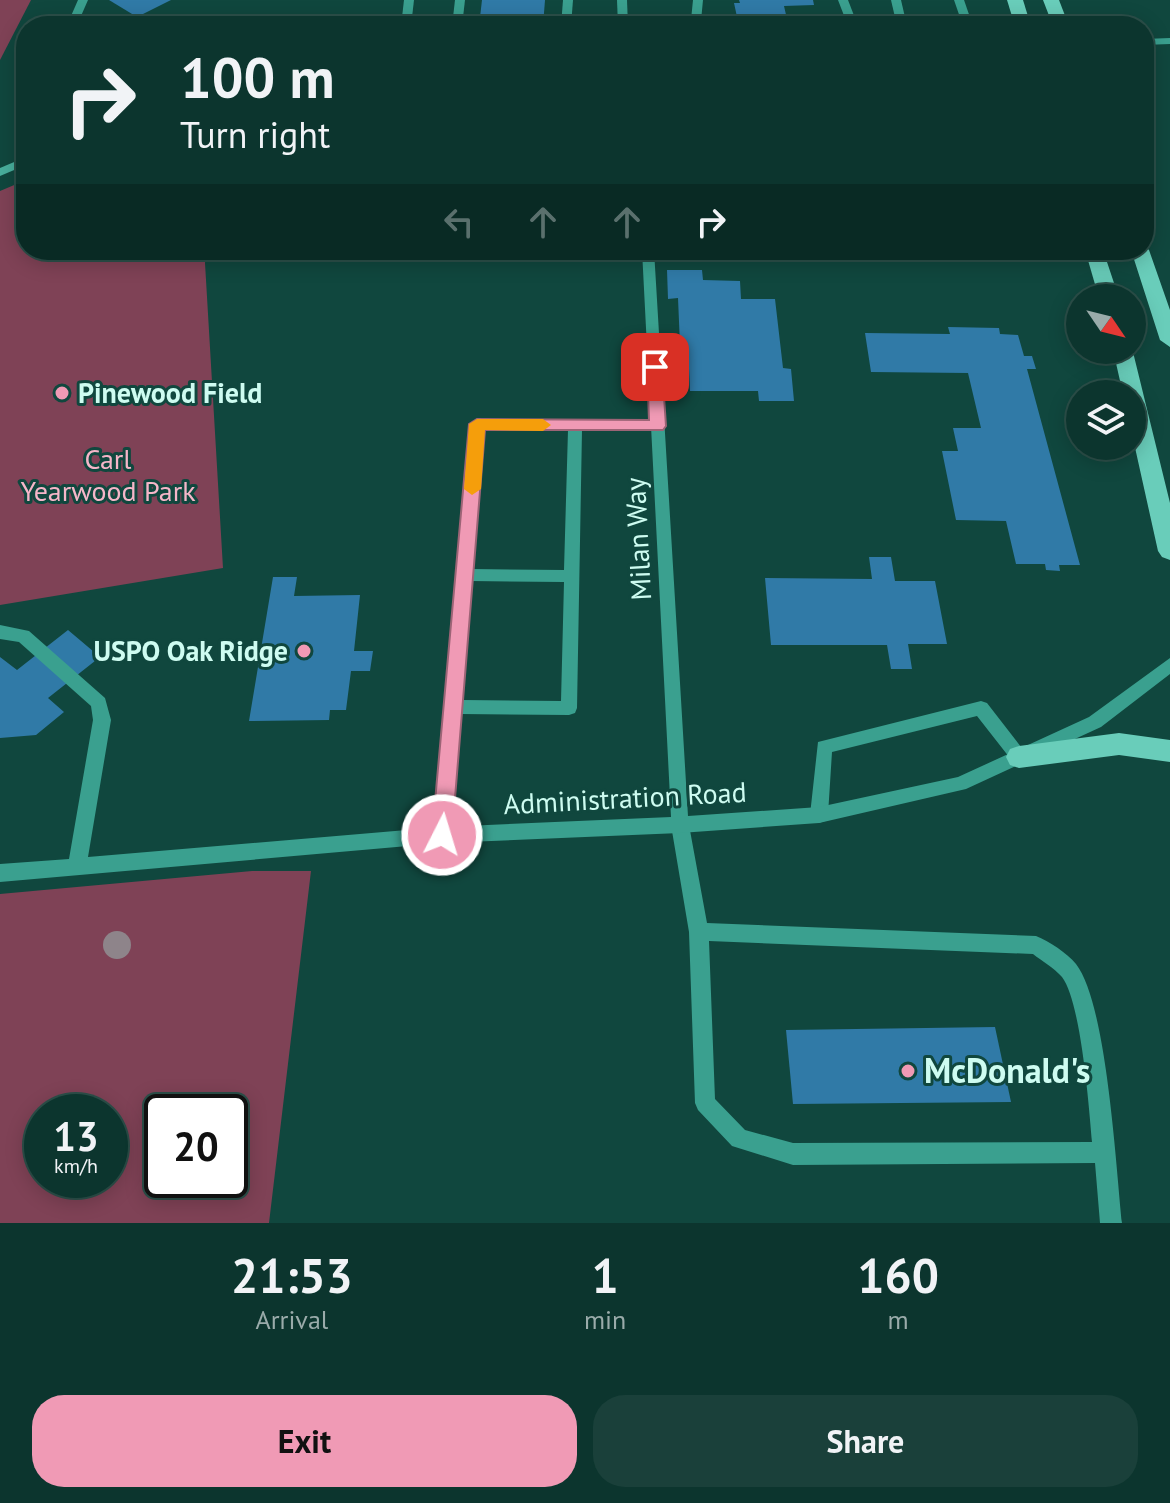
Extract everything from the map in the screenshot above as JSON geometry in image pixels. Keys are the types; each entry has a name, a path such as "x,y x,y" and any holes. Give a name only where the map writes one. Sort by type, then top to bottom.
{"highway":[{"path":"1097,260 1105,284"},
{"path":"1143,260 1170,340"},
{"path":"1126,364 1170,551"},
{"path":"1019,757 1119,744 1170,751"}],"street":[{"name":"Milan Way","path":"649,260 680,825 699,932 705,1103 739,1139 793,1154 1103,1152"},
{"path":"442,835 477,424 658,426"},
{"path":"453,707 569,708 575,425"},
{"path":"465,575 573,576"},
{"path":"0,632 23,636 99,703 102,720 77,865"},
{"name":"Administration Road","path":"0,873 442,835 680,825 819,815 960,784 1095,722 1170,665"},
{"path":"819,815 824,747 981,708 1019,757"},
{"path":"699,932 1036,945 1071,973 1084,1002 1111,1223"}],"green space":[{"path":"0,0 31,0 23,16 16,16 16,29 0,60"},
{"name":"Carl Yearwood Park","path":"16,184 16,260 205,260 223,568 0,605 0,191"},
{"path":"252,871 311,871 269,1223 0,1223 0,894"}],"building":[{"path":"109,0 171,0 139,16"},
{"path":"482,0 545,0 544,16 480,16"},
{"path":"739,0 813,0 814,5 784,6 786,16 737,16 734,3 740,3"},
{"path":"667,270 702,270 703,280 740,281 741,299 775,299 783,368 791,369 794,401 759,401 758,391 690,391 689,369 681,369 678,298 668,299"},
{"path":"948,327 999,328 1000,334 1018,335 1024,356 1032,356 1036,369 1027,369 1080,565 1059,565 1060,571 1046,570 1045,564 1016,564 1006,521 956,520 942,451 958,451 953,428 981,428 968,373 871,372 865,333 950,334"},
{"path":"869,557 891,557 895,581 935,581 947,644 908,644 912,669 891,669 887,645 771,645 765,578 872,579"},
{"path":"273,577 297,577 294,596 360,595 354,651 373,651 370,671 351,671 346,710 330,710 329,720 249,721"},
{"path":"68,630 100,657 48,698 64,712 36,735 0,738 0,657 17,670"},
{"path":"995,1027 1011,1102 793,1104 786,1030"}],"slow traffic":[{"path":"472,489 477,424 543,425"}],"place":[{"name":"Pinewood Field","path":"62,393"},
{"name":"USPO Oak Ridge","path":"304,651"},
{"name":"McDonald's","path":"908,1071"}],"route":[{"path":"442,835 477,424 658,426 655,367"}]}
